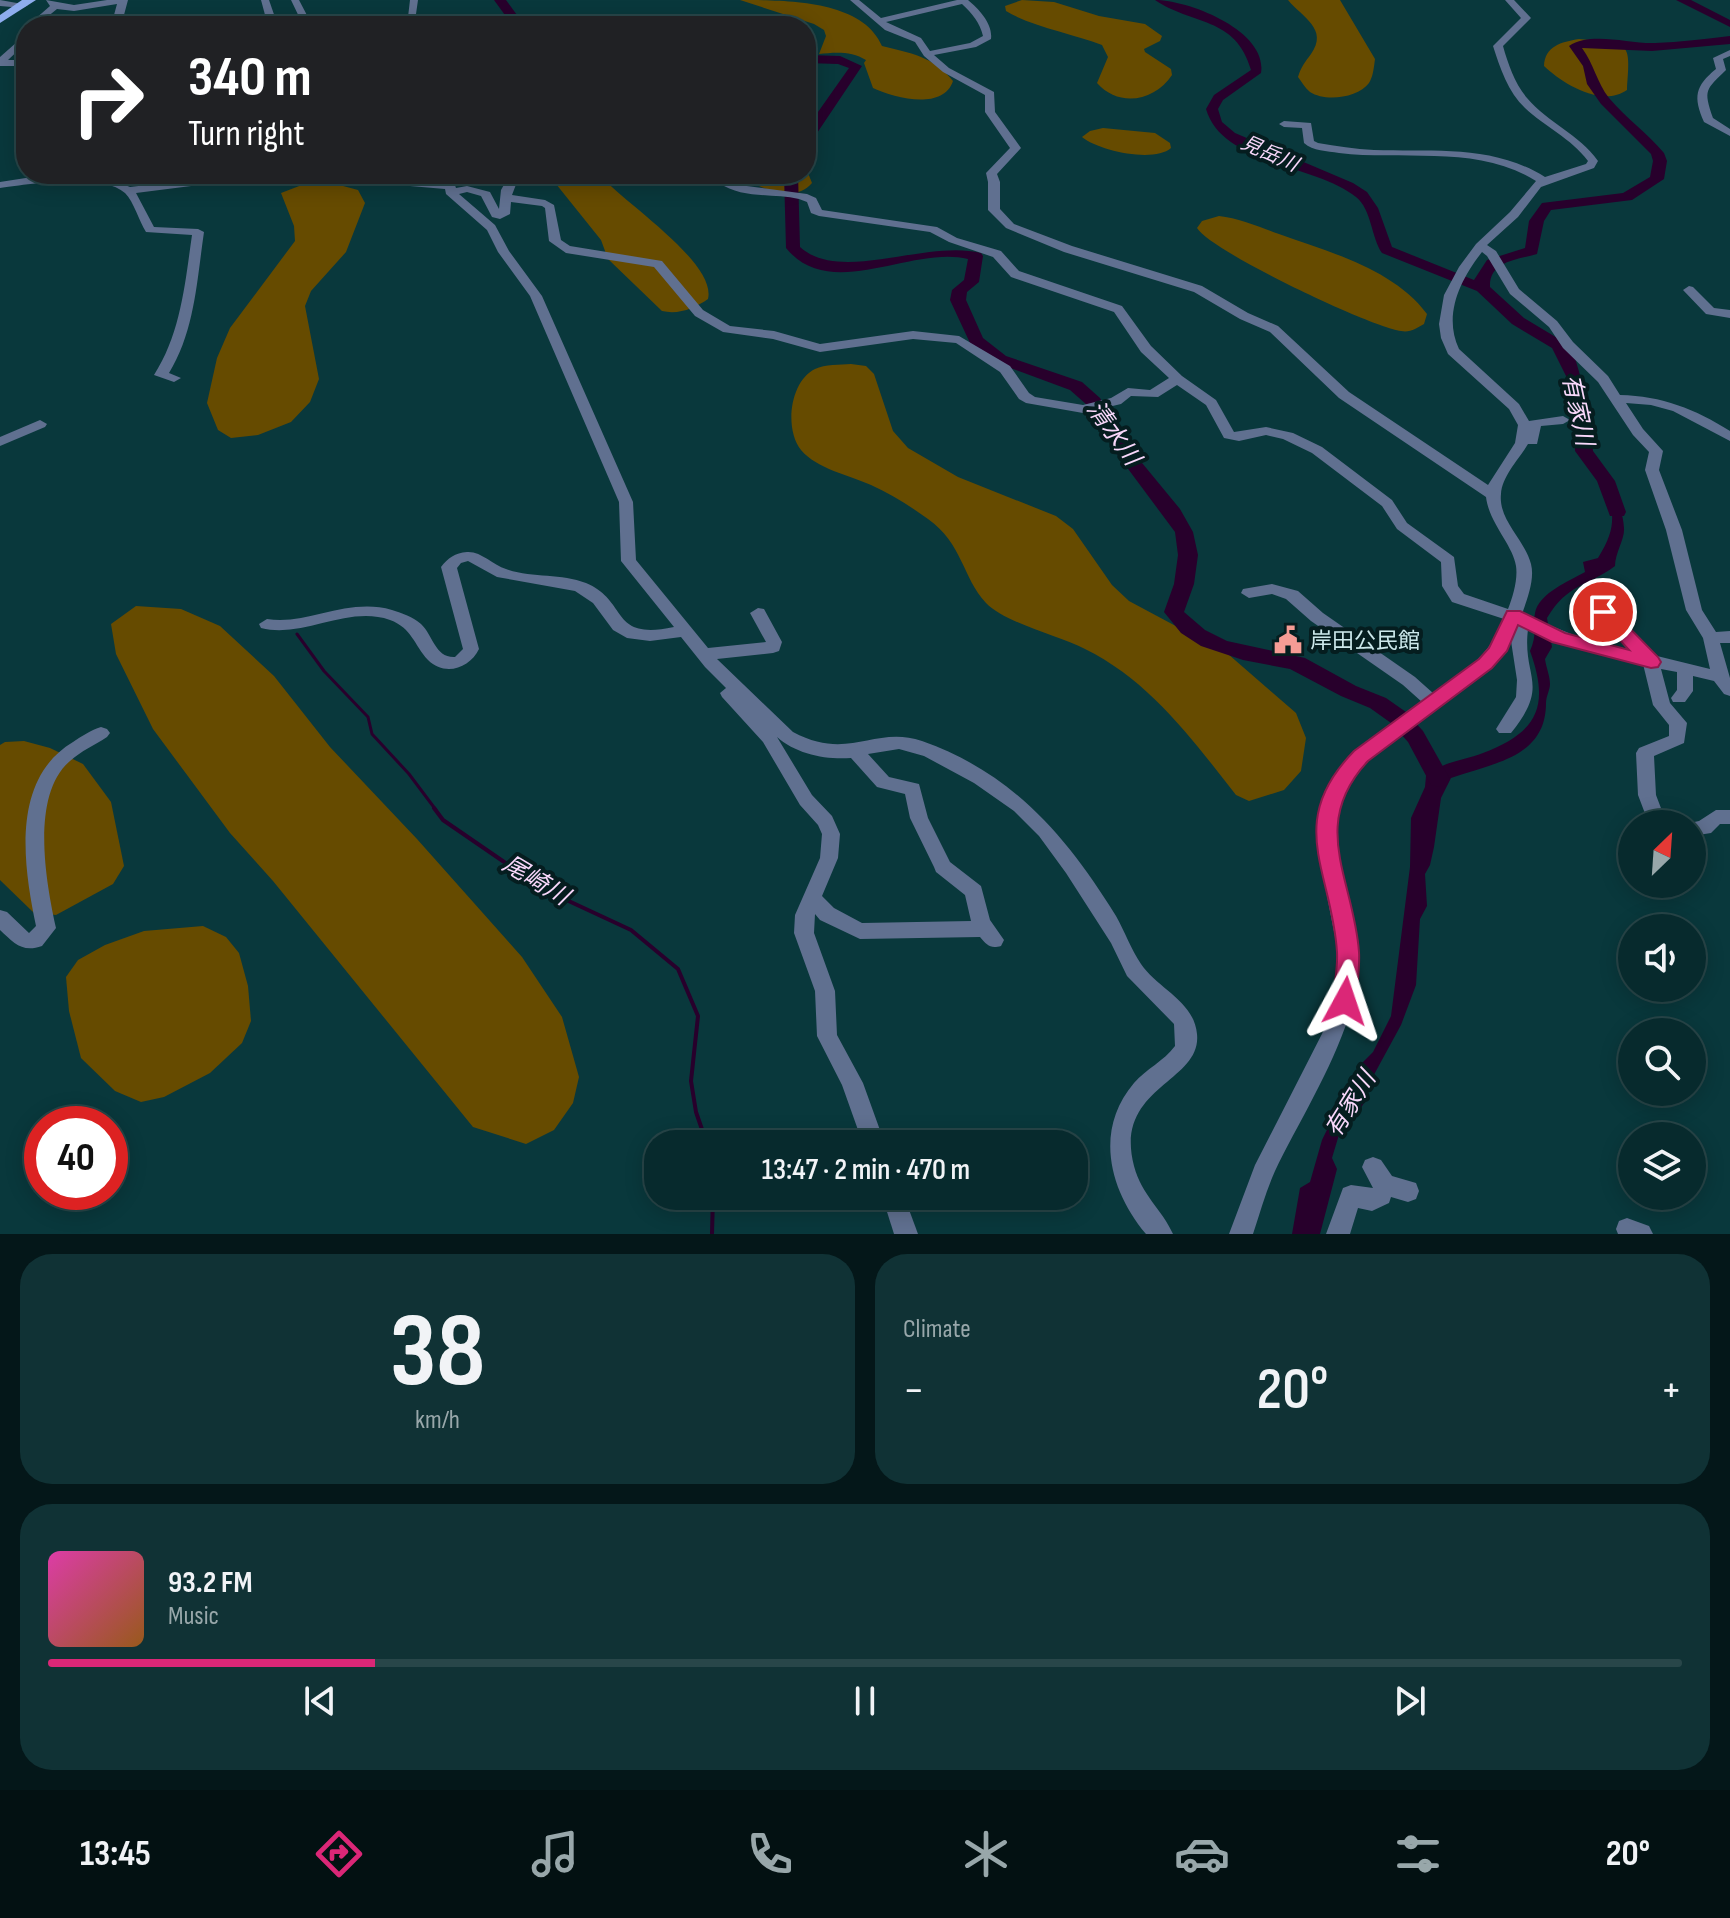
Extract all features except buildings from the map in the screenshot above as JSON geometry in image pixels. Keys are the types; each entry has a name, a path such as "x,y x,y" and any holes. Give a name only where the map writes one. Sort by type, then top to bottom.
{"main road":[{"path":"0,20 27,2"}],"street":[{"path":"52,3 74,8 124,0"},
{"path":"854,0 878,21 913,36 927,54 946,70 990,94 990,112 1016,148 991,173 994,210 1002,220 1068,249 1198,289 1274,329 1344,395 1493,495"},
{"path":"878,21 963,0 988,29 988,37 973,45 927,54"},
{"path":"1505,729 1519,709 1528,681 1518,644 1525,580 1524,565 1495,509 1493,495 1497,481 1522,443 1525,425 1514,407 1460,358 1445,339 1445,314 1463,272 1480,246 1517,211 1531,191 1544,181 1586,169 1593,161 1583,148 1528,106 1511,80 1498,46 1526,18 1509,0"},
{"path":"0,3 27,2"},
{"path":"0,62 16,48"},
{"path":"1730,53 1718,58 1721,70 1705,83 1702,101 1708,120 1730,133"},
{"path":"1284,124 1307,125 1309,143 1315,146 1364,152 1404,151 1481,158 1524,167 1544,181"},
{"path":"113,184 129,191 150,230 198,232 188,304 168,366 161,375 174,378"},
{"path":"129,191 149,184"},
{"path":"420,184 448,184 486,194 496,215 500,216 504,214 510,184"},
{"path":"448,184 464,208 491,227 502,250 538,293 542,315 626,502 628,521 624,540 629,561 707,658 787,736 801,745 826,752 855,751 890,743 915,745 1020,806 1043,828 1100,908 1120,939 1134,971 1174,1009 1185,1025 1187,1038 1178,1060 1141,1089 1120,1133 1119,1159 1128,1189 1161,1234"},
{"path":"726,184 751,192 812,200 815,211 819,213 933,229 953,240 997,254 1015,274 1118,309 1146,349 1177,379 1211,403 1229,435 1239,437 1276,432 1317,450 1387,503 1402,526 1449,560 1450,586 1458,598 1559,637 1656,656"},
{"path":"507,198 545,203 550,207 555,241 566,249 658,264 699,313 727,329 774,335 820,348 913,335 959,340 1005,369 1024,396 1042,403 1083,409 1116,401 1128,392 1160,391 1177,379"},
{"path":"1480,246 1497,262 1514,291 1561,332 1568,345 1618,399 1638,432 1656,451 1652,470 1674,530 1694,610 1711,638 1724,673 1678,669 1656,656 1606,615 1588,592 1591,588"},
{"path":"1689,290 1710,311 1730,314"},
{"path":"1618,399 1648,398 1668,403 1730,437"},
{"path":"1522,443 1532,444 1535,423 1563,420"},
{"path":"0,442 40,424"},
{"path":"267,624 278,626 370,611 388,613 412,625 435,657 447,663 458,663 466,658 471,649 449,567 456,559 469,556 502,573 560,581 585,589 603,602 618,625 627,631 665,635 684,630"},
{"path":"1249,593 1272,589 1292,595 1317,617 1409,681 1433,703"},
{"path":"707,658 773,647 774,642 758,613"},
{"path":"1241,1234 1263,1172 1336,1027 1345,1001 1348,952 1327,850 1328,808 1345,772 1387,736 1492,658 1520,620"},
{"path":"1711,638 1730,637"},
{"path":"1653,810 1647,795 1645,753 1678,739 1679,731 1678,723 1662,705 1656,656"},
{"path":"707,658 711,675 769,738 806,800 826,821 832,846 805,915 804,933 825,991 827,1036 852,1083 869,1130"},
{"path":"1678,669 1685,691 1679,698"},
{"path":"0,918 25,941 35,940 46,928 35,859 40,792 47,776 62,757 101,733"},
{"path":"812,898 827,914 860,931 989,934 976,895 943,867 919,818 913,789 883,782 855,751"},
{"path":"1706,826 1716,817 1730,817"},
{"path":"1338,1234 1351,1196 1372,1200 1381,1195 1379,1176 1408,1191"},
{"path":"898,1210 906,1234"}],"shaded area":[{"path":"740,0 801,2 841,11 858,19 872,31 882,46 929,61 953,81 948,90 929,99 917,100 882,92 873,88 864,63 866,60 849,54 819,54 826,36 824,30 816,25 816,16 789,16"},
{"path":"1022,0 1054,2 1099,16 1145,24 1162,36 1160,41 1144,49 1145,52 1171,69 1172,75 1147,96 1126,98 1106,91 1097,83 1108,57 1102,45 1027,21 1006,11 1005,6"},
{"path":"1288,0 1340,0 1375,59 1371,78 1364,88 1332,98 1316,95 1307,89 1298,77 1316,45 1317,37 1312,24"},
{"path":"1579,39 1624,47 1628,61 1627,90 1617,95 1594,95 1571,86 1544,66 1551,49"},
{"path":"1103,128 1155,133 1170,143 1171,148 1152,155 1140,155 1113,151 1082,137"},
{"path":"304,184 336,184 358,190 365,203 346,252 311,291 305,306 319,379 310,402 291,422 258,435 231,438 218,430 207,403 217,358 230,328 295,241 294,226 281,193"},
{"path":"556,184 608,184 683,250 707,284 708,299 686,310 662,311 608,259 601,240"},
{"path":"755,184 811,184 795,193"},
{"path":"1219,216 1319,248 1379,274 1413,298 1427,314 1424,324 1407,331 1384,326 1327,303 1260,270 1231,254 1197,228 1202,221"},
{"path":"851,364 866,366 874,374 893,431 908,448 958,477 1056,516 1073,529 1112,585 1129,601 1228,654 1296,713 1306,738 1301,771 1284,790 1249,801 1236,795 1168,713 1130,677 1085,649 995,610 978,593 948,539 928,519 900,500 808,457 801,450 792,430 795,394 807,375 815,369"},
{"path":"136,606 181,609 220,626 274,676 330,747 522,957 562,1017 579,1077 573,1103 554,1130 526,1144 473,1127 273,881 230,833 153,729 116,654 111,624"},
{"path":"24,741 50,748 83,764 111,802 124,866 113,884 56,915 34,913 0,880 0,745"},
{"path":"203,926 226,937 239,953 248,986 251,1021 242,1043 210,1073 164,1097 141,1102 115,1091 81,1058 69,1011 66,977 78,960 105,945 144,931"}],"water":[{"path":"1606,479 1620,509 1624,528 1615,566 1570,592 1547,618 1552,647 1545,659 1550,686 1544,721 1537,736 1514,756 1451,778 1441,798 1434,847 1425,874 1427,906 1420,919 1416,985 1401,1025 1370,1082 1364,1103 1350,1125 1341,1128 1332,1158 1337,1169 1320,1234 1292,1234 1300,1188 1310,1182 1322,1140 1360,1065 1373,1052 1391,1016 1410,867 1411,818 1425,787 1426,776 1446,764 1502,745 1527,726 1535,715 1539,687 1530,651 1534,639 1535,613 1542,599 1585,572 1583,562 1598,558 1604,547 1612,520"}],"waterway":[{"name":"清水川","path":"500,0 512,16"},
{"name":"見岳川","path":"1161,0 1220,23 1244,42 1253,55 1257,70 1218,98 1212,109 1216,123 1230,136 1348,186 1367,201 1387,250 1482,288"},
{"name":"有家川","path":"1682,0 1730,24"},
{"name":"有家川","path":"1482,288 1482,276 1492,263 1532,251 1536,221 1547,206 1627,197 1657,179 1660,161 1657,153 1605,101 1593,84 1589,66 1575,46 1585,43 1652,47 1730,40"},
{"name":"清水川","path":"816,59 840,60 856,66 816,124"},
{"name":"清水川","path":"791,184 793,248 807,261 828,267 854,267 937,253 959,252 976,256 971,282 960,290 958,300 976,340 1000,359 1076,386 1094,402 1126,454 1173,513 1184,532 1188,555 1184,584 1174,612 1180,621 1197,635 1220,646 1298,664 1378,703 1415,736 1439,779"},
{"name":"有家川","path":"1482,288 1518,321 1558,345 1567,358 1581,406 1584,451 1606,481 1617,512"},
{"name":"尾崎川","path":"297,634 324,671 368,717 372,734 409,774 436,810"},
{"name":"尾崎川","path":"434,808 443,820 545,890 631,930 678,969 698,1016 691,1081 702,1130"},
{"name":"尾崎川","path":"712,1234 713,1210"}],"place":[{"name":"岸田公民館","path":"1288,640"}],"route":[{"path":"1345,1001 1348,952 1325,828 1328,808 1345,772 1387,736 1486,664 1505,637 1513,616 1559,637 1651,662 1603,612"}]}
